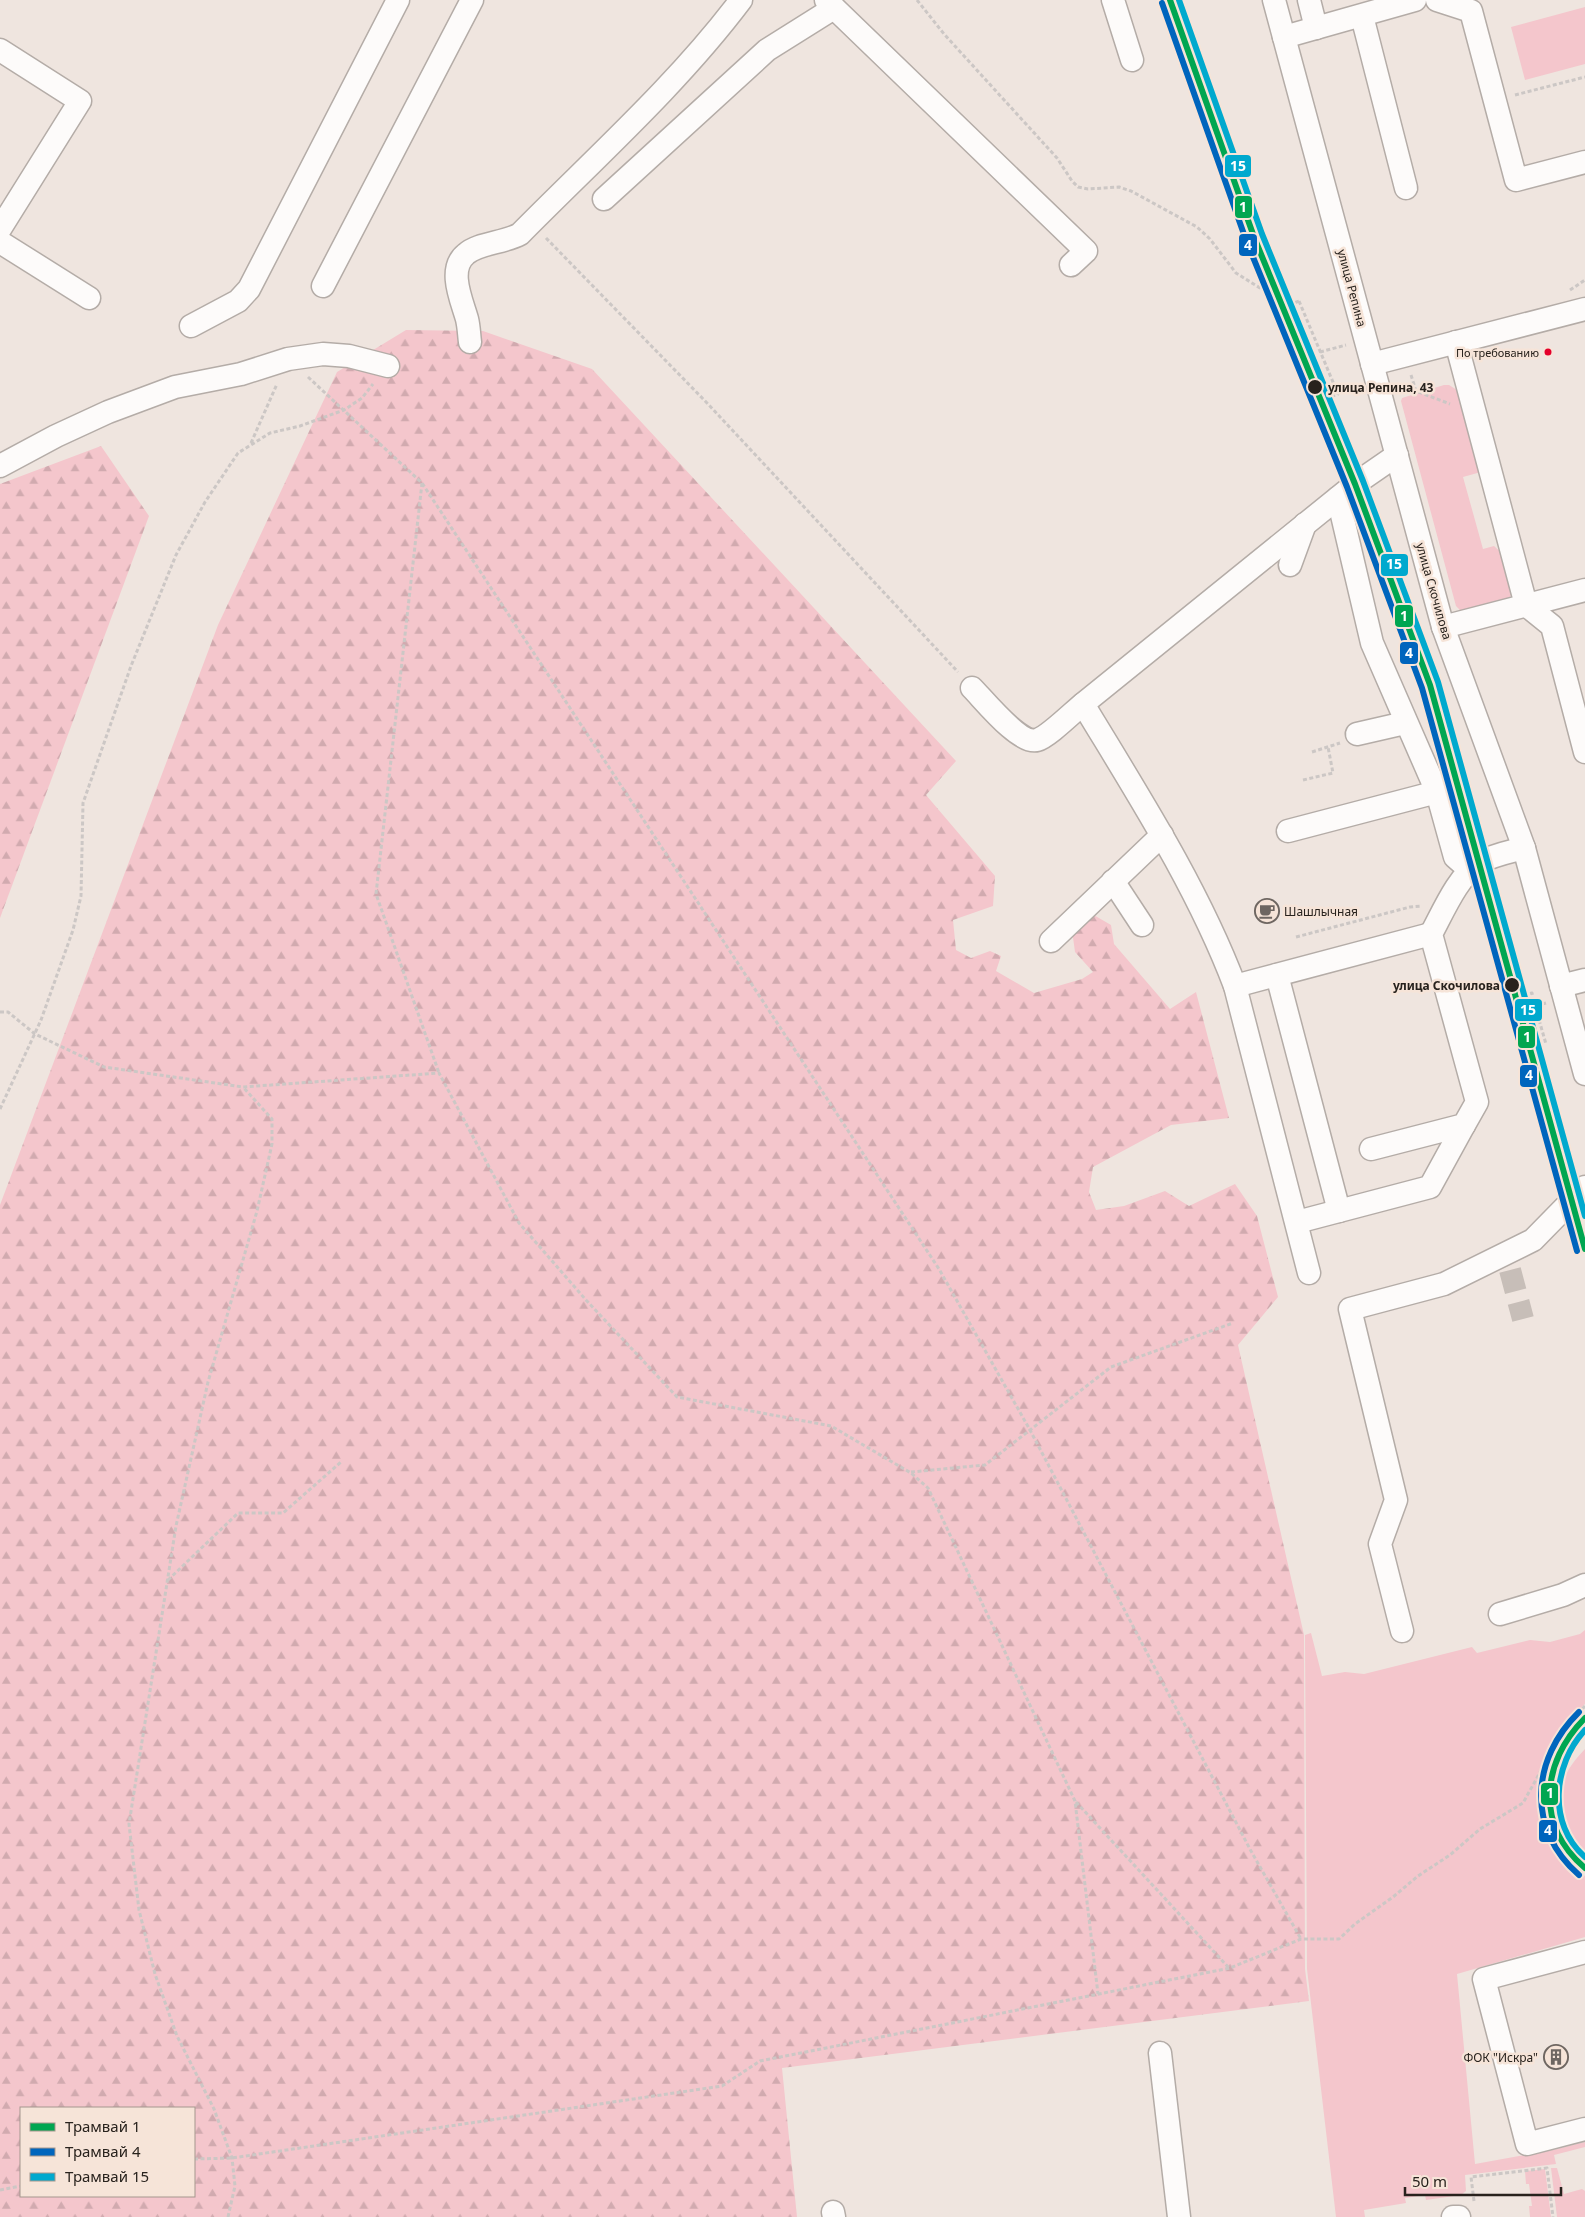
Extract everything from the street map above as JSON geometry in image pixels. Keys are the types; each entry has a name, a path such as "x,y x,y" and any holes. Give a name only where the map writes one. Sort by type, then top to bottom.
{"street":[{"path":"191,326 238,301 249,290 398,0"},
{"path":"322,286 472,0"},
{"path":"470,342 467,319 457,290 458,265 465,254 510,240 520,234 668,85 722,25 741,0"},
{"path":"1114,0 1132,60"},
{"name":"улица Репина","path":"1274,0 1372,364"},
{"path":"1309,0 1316,28"},
{"path":"1284,37 1414,0"},
{"path":"1437,0 1471,11 1516,180 1585,162"},
{"path":"604,200 767,50 830,4 1086,251 1071,265"},
{"path":"1362,16 1406,188"},
{"path":"0,50 80,101 0,229"},
{"path":"0,242 89,298"},
{"path":"1372,364 1585,309"},
{"path":"1456,342 1526,605 1552,626 1585,752"},
{"path":"0,466 56,436 108,412 166,390 241,374 288,359 323,354 349,356 388,366"},
{"name":"улица Скочилова","path":"1372,364 1443,628 1524,848 1585,1074"},
{"path":"972,688 1014,732 1026,740 1036,740 1045,735 1365,476 1397,455"},
{"path":"1338,498 1372,643 1437,792 1455,856 1470,870"},
{"path":"1290,565 1306,524"},
{"path":"1443,628 1585,590"},
{"path":"1083,704 1162,835 1203,913 1235,986 1310,1272"},
{"path":"1357,734 1406,723"},
{"path":"1288,831 1437,792"},
{"path":"1051,940 1162,835"},
{"path":"1297,1222 1430,1187 1477,1102 1432,934 1451,898 1470,870 1491,857 1524,848"},
{"path":"1113,881 1142,925"},
{"path":"1235,986 1432,934"},
{"path":"1276,975 1339,1211"},
{"path":"1561,986 1585,980"},
{"path":"1370,1149 1464,1125"},
{"path":"1402,1631 1380,1544 1396,1500 1350,1309 1444,1284 1508,1262 1533,1240 1585,1187"},
{"path":"1500,1614 1563,1595 1585,1585"},
{"path":"1585,1952 1484,1979 1527,2144 1585,2129"},
{"path":"1160,2053 1173,2216"},
{"path":"1453,2217 1467,2213"}],"path":[{"path":"917,0 944,34 1057,158 1078,186 1088,189 1119,187 1131,191 1197,227 1210,239 1236,273 1268,293 1315,403 1338,394 1299,300 1276,310"},
{"path":"1495,101 1585,77"},
{"path":"542,233 708,404 972,688"},
{"path":"1406,355 1416,391 1463,409 1473,406"},
{"path":"251,443 288,359 422,483 939,1269 1030,1430 1251,1851 1301,1939"},
{"path":"0,1109 35,1034 73,930 81,896 84,803 131,666 176,555 206,502 238,453 251,443 270,433 300,426 344,410 362,398 388,366"},
{"path":"422,483 376,894 439,1073 519,1223 586,1300 677,1397 831,1426 911,1472 928,1488 1076,1801 1230,1968"},
{"path":"1312,752 1355,739 1357,734"},
{"path":"1303,780 1334,773 1328,747"},
{"path":"1296,938 1451,898"},
{"path":"1498,950 1511,999 1532,993 1536,1006"},
{"path":"0,1012 8,1012 35,1034 104,1067 243,1087 439,1073"},
{"path":"228,2217 235,2186 232,2158 214,2109 177,2036 155,1974 139,1910 129,1824 176,1526 208,1382 257,1211 272,1144 272,1119 243,1087"},
{"path":"911,1472 985,1465 1111,1367 1232,1323"},
{"path":"167,1580 238,1513 283,1513 341,1462"},
{"path":"195,2159 232,2158 722,2086 760,2061 1230,1968 1301,1939 1338,1940 1355,1924 1393,1897 1418,1876 1450,1855 1480,1829 1523,1803 1543,1767 1555,1739 1585,1706"},
{"path":"1076,1801 1098,1994"},
{"path":"1467,2213 1471,2177 1547,2168 1553,2217"},
{"path":"0,2190 20,2186"}],"green space":[{"path":"1585,7 1585,64 1525,80 1511,27"},
{"path":"406,330 483,331 592,369 956,761 926,795 995,876 993,906 953,920 956,950 971,958 990,951 1001,956 996,971 1034,993 1082,979 1093,972 1075,952 1072,930 1092,914 1111,925 1114,944 1170,1009 1196,992 1229,1118 1171,1125 1093,1167 1089,1192 1096,1210 1124,1206 1165,1191 1189,1206 1235,1184 1257,1216 1278,1297 1238,1345 1304,1635 1305,1969 1309,2001 782,2068 797,2217 0,2217 0,1205 218,625 337,372"},
{"path":"1449,385 1457,390 1481,472 1463,477 1483,549 1494,546 1506,557 1512,593 1505,605 1462,612 1456,606 1401,401 1402,398"},
{"path":"101,446 149,516 0,918 0,484"},
{"path":"1585,1630 1585,1704 1560,1729 1553,1740 1543,1777 1542,1794 1546,1825 1552,1839 1571,1865 1585,1876 1585,1937 1457,1974 1475,2164 1553,2150 1585,2142 1585,2147 1554,2155 1556,2164 1465,2175 1466,2191 1461,2195 1426,2200 1425,2195 1405,2198 1406,2203 1364,2210 1365,2217 1336,2217 1307,1969 1305,1635 1311,1633 1322,1676 1345,1672 1364,1674 1472,1647 1477,1653 1530,1640 1550,1642 1580,1634"},
{"path":"1585,1749 1585,1856 1573,1845 1563,1823 1559,1800 1560,1790 1569,1769"},
{"path":"1551,2168 1557,2168 1564,2194 1582,2189 1585,2191 1585,2217 1557,2217"},
{"path":"1545,2169 1551,2217 1530,2217 1529,2206 1532,2206 1529,2184 1526,2184 1525,2171"}],"tunnel":[{"path":"1510,1270 1523,1319"}],"tram line":[{"name":"1","path":"1170,0 1254,237 1355,484 1430,685 1585,1249"},
{"name":"15","path":"1179,0 1262,234 1363,481 1438,682 1585,1216"},
{"name":"4","path":"1162,3 1246,240 1347,487 1422,688 1577,1251"},
{"name":"4","path":"1579,1712 1563,1731 1551,1751 1544,1772 1541,1794 1543,1816 1550,1837 1562,1857 1579,1875"},
{"name":"1","path":"1585,1718 1570,1735 1559,1754 1552,1774 1550,1794 1551,1814 1558,1833 1569,1851 1585,1868"},
{"name":"15","path":"1585,1730 1574,1744 1566,1760 1561,1776 1559,1794 1564,1828 1573,1843 1585,1857"},
{"path":"1551,1812 1553,1790 1560,1770 1571,1752 1585,1735"}],"place":[{"name":"По требованию","path":"1548,352"},
{"name":"улица Репина, 43","path":"1315,387"},
{"name":"Шашлычная","path":"1267,911"},
{"name":"улица Скочилова","path":"1512,985"},
{"name":"ФОК \"Искра\"","path":"1556,2057"}]}
